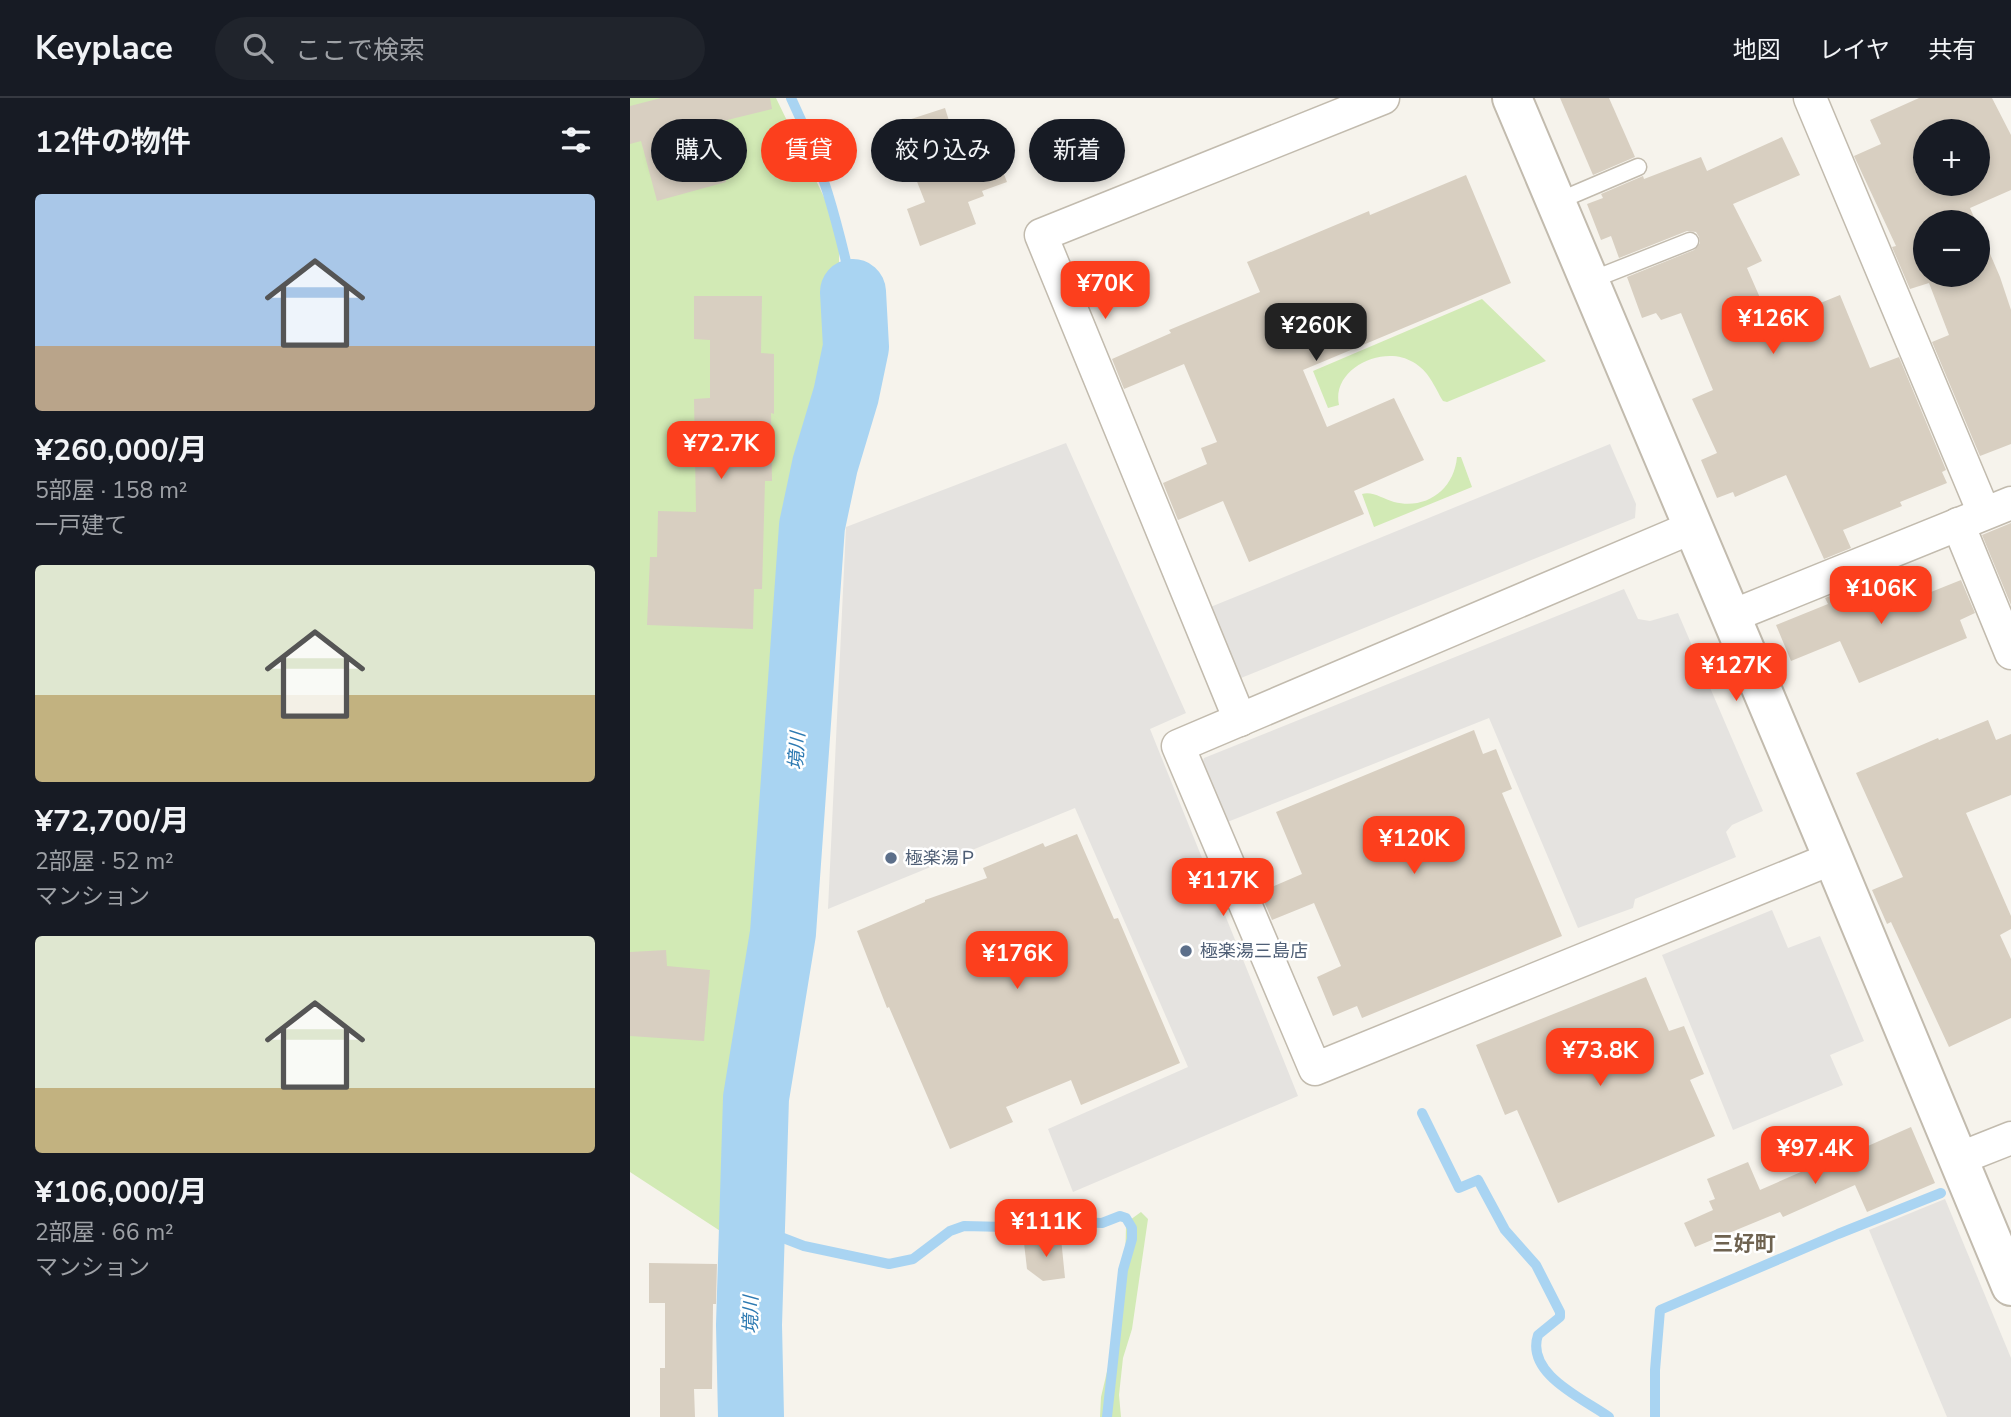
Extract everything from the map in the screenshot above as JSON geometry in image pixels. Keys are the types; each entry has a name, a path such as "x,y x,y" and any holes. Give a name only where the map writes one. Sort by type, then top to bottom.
{"street":[{"path":"1240,720 1041,234 1383,98"},
{"path":"1512,98 1732,616 2011,1286"},
{"path":"1810,98 1984,513 2011,653"},
{"path":"1732,616 1984,513"},
{"path":"1693,527 1178,746 1315,1069 1833,858"},
{"path":"1958,1159 2011,1138"}],"lane":[{"path":"1556,202 1639,167"},
{"path":"1589,281 1690,241"}],"green space":[{"path":"630,98 776,98 786,119 761,119 761,182 817,182 839,228 839,350 811,460 731,1238 630,1172"},
{"path":"1482,299 1546,361 1447,402 1443,401 1427,374 1413,362 1401,357 1375,358 1351,370 1343,380 1339,405 1328,408 1313,371"},
{"path":"1457,457 1461,457 1472,487 1374,527 1362,494 1374,494 1406,504 1427,500 1444,488 1455,469"},
{"path":"1141,1212 1148,1219 1132,1329 1123,1358 1119,1395 1121,1417 1100,1417 1101,1397 1114,1342 1118,1293 1125,1267 1126,1226"}],"shaded area":[{"name":"極楽湯Ｐ","path":"1066,443 1186,713 1150,729 1298,1096 1073,1192 1048,1129 1188,1067 1075,808 828,909 846,527"},
{"path":"1610,444 1636,504 1635,518 1236,680 1208,608"},
{"path":"1624,589 1638,619 1650,621 1678,613 1763,811 1732,825 1726,832 1736,857 1635,899 1633,908 1578,928 1489,718 1225,823 1201,767 1204,758"},
{"path":"1772,910 1788,948 1820,936 1864,1041 1830,1055 1843,1085 1733,1130 1662,955"},
{"path":"1945,1199 2011,1358 2011,1417 1947,1417 1869,1230"}],"building":[{"path":"661,98 770,98 772,109 731,119 651,119 651,178 641,141 630,144 630,106"},
{"path":"1560,98 1609,98 1635,157 1593,175"},
{"path":"1919,98 1992,98 2011,135 2011,190 1970,208 1971,210 1913,210 1913,287 1916,287 1910,289 1892,247 1896,246 1854,156 1881,144 1870,120"},
{"path":"945,108 948,119 911,119"},
{"path":"1782,137 1800,175 1733,204 1762,261 1747,268 1771,323 1840,295 1870,368 1899,357 1946,470 1942,472 1947,483 1900,502 1902,506 1843,530 1851,548 1824,559 1786,475 1735,497 1733,492 1717,498 1701,460 1717,453 1692,399 1713,390 1681,313 1661,320 1656,313 1642,318 1627,277 1694,250 1700,243 1696,232 1687,231 1619,258 1611,236 1601,240 1587,204 1603,198 1601,194 1643,176 1644,179 1701,157 1707,171"},
{"path":"1466,175 1511,283 1303,370 1327,427 1394,398 1424,460 1354,491 1364,514 1249,562 1223,501 1178,520 1163,483 1207,464 1201,448 1217,442 1184,364 1124,389 1112,359 1171,333 1169,330 1260,292 1247,262 1369,211 1370,215"},
{"path":"652,182 726,182 657,201"},
{"path":"917,182 1007,182 982,191 984,196 968,202 976,224 920,246 907,209 925,202"},
{"path":"1990,254 2011,310 2011,444 1980,456 1932,342 1949,335 1931,287 1990,287"},
{"path":"694,296 762,296 761,353 774,354 772,481 765,481 762,589 754,589 753,629 647,625 650,557 657,557 658,511 696,512 694,399 710,398 710,340 694,339"},
{"path":"2011,523 2011,605 1982,535"},
{"path":"1961,580 1975,613 1960,620 1967,638 1859,683 1840,641 1791,661 1776,625 1828,604 1825,598 1866,582 1874,599 1916,582 1921,596"},
{"path":"1988,720 1996,740 2011,734 2011,795 1966,813 2011,916 2011,929 2000,935 2011,959 2011,1018 1949,1047 1891,922 1887,924 1872,890 1903,877 1856,773"},
{"path":"1474,730 1483,754 1496,749 1512,789 1502,793 1562,936 1362,1018 1357,1006 1333,1016 1317,977 1341,966 1314,903 1272,920 1260,892 1302,874 1276,812"},
{"path":"1077,834 1114,919 1118,918 1180,1063 1081,1105 1071,1080 1006,1107 1013,1122 950,1149 889,1007 887,1008 857,931 925,900 987,878 983,868 1043,843 1045,847"},
{"path":"666,950 667,966 710,970 704,1041 630,1036 630,952"},
{"path":"1646,977 1669,1031 1684,1026 1704,1074 1690,1080 1715,1136 1558,1203 1517,1110 1505,1115 1476,1045"},
{"path":"1911,1127 1935,1183 1867,1212 1855,1185 1783,1217 1780,1212 1695,1247 1684,1223 1713,1210 1709,1201 1715,1199 1707,1179 1748,1162 1760,1190 1860,1146 1861,1149"},
{"path":"1061,1238 1065,1278 1043,1281 1027,1269 1024,1243"},
{"path":"649,1263 717,1264 716,1304 713,1304 712,1389 694,1389 695,1417 660,1417 660,1368 665,1368 665,1303 649,1303"}],"waterway":[{"name":"境川","path":"791,98 828,193 853,292"},
{"name":"境川","path":"751,1417 749,1325 756,1098 783,933 812,526 856,347 853,292"},
{"path":"1422,1113 1459,1188 1478,1180 1505,1230 1536,1265 1560,1312 1560,1317 1538,1335 1536,1349 1540,1362 1559,1384 1609,1417"},
{"path":"1655,1417 1655,1370 1660,1310 1941,1193"},
{"path":"752,1226 804,1246 889,1264 913,1259 950,1231 964,1226 1006,1227 1049,1217 1073,1222 1102,1223 1120,1216 1126,1218 1132,1228 1132,1239 1123,1270 1107,1417"}],"place":[{"name":"極楽湯Ｐ","path":"891,858"},
{"name":"極楽湯三島店","path":"1186,951"}],"district":[{"name":"三好町","path":"1744,1244"}]}
